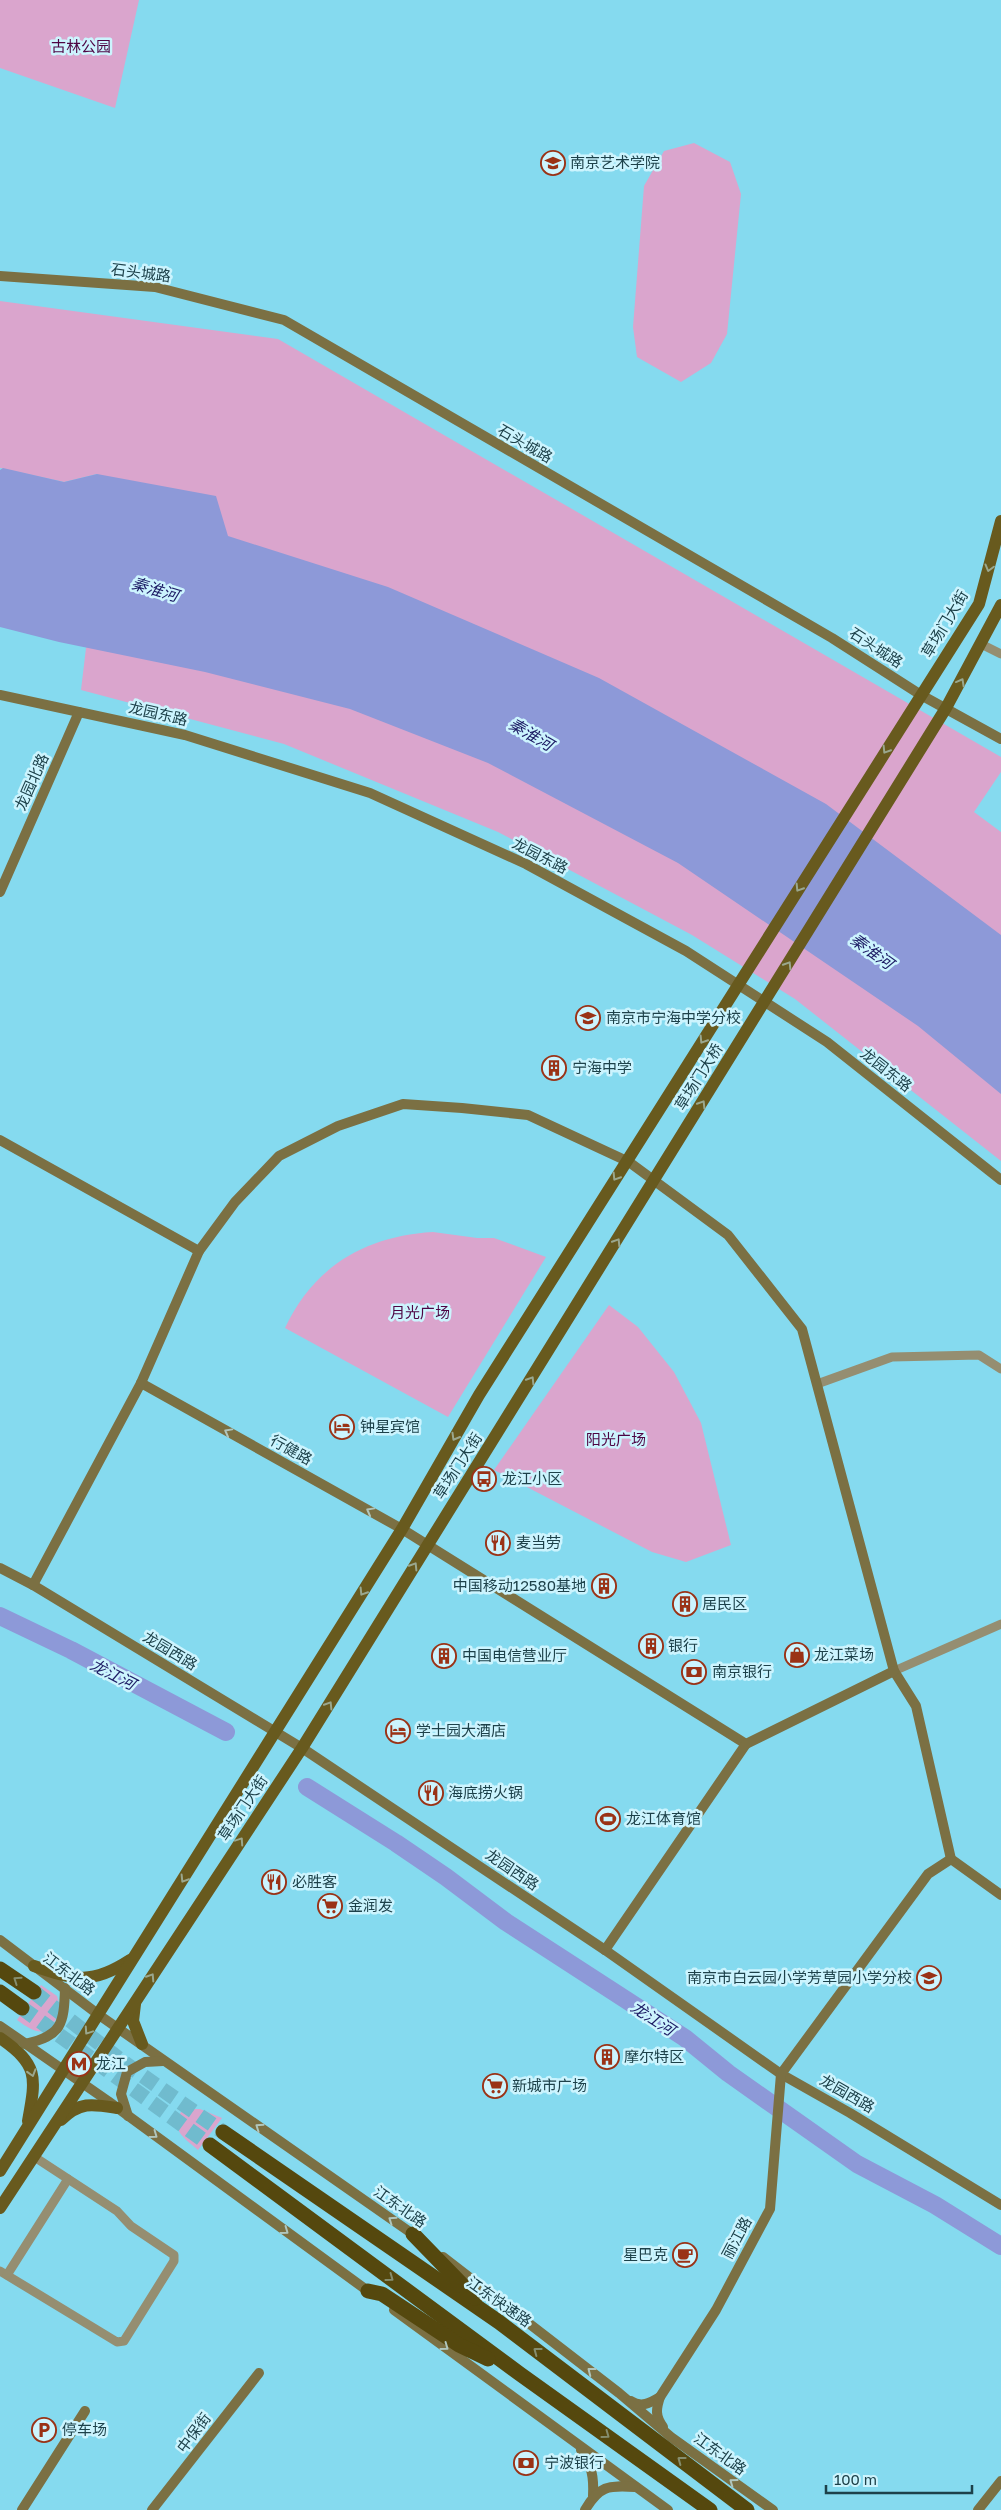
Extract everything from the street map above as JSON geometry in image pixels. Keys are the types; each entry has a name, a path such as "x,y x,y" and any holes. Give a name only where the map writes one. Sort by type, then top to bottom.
{"highway":[{"path":"0,1969 34,1992"},
{"path":"0,1992 22,2008"},
{"name":"江东快速路","path":"223,2132 499,2322 748,2510"},
{"path":"210,2145 520,2374 710,2510"},
{"path":"413,2234 499,2322"},
{"path":"368,2291 382,2294 459,2345 520,2374"}],"main road":[{"name":"草场门大街","path":"912,709 979,604 1001,521"},
{"path":"946,708 1001,605"},
{"name":"草场门大桥","path":"506,1422 946,708"},
{"name":"草场门大桥","path":"479,1395 912,709"},
{"name":"草场门大街","path":"0,2171 402,1529 479,1395"},
{"name":"草场门大街","path":"0,2208 48,2132 302,1748 427,1545 506,1422"},
{"path":"34,1966 63,1976 84,1980 116,1970 135,1958"},
{"path":"135,2000 133,2021 142,2044"},
{"path":"0,2038 29,2063 35,2084 27,2128"},
{"path":"48,2132 67,2114 88,2103 118,2108"}],"street":[{"name":"石头城路","path":"0,276 155,287 284,320 832,638 921,694 1001,739"},
{"path":"981,644 1001,654"},
{"name":"龙园东路","path":"0,695 185,736 370,793 526,864 686,951 827,1042 1001,1180"},
{"name":"龙园北路","path":"0,892 79,712"},
{"path":"33,1586 140,1383 199,1251 235,1202 279,1156 338,1126 403,1104 528,1115 629,1162 728,1235 802,1329 894,1671 916,1706 951,1859 1001,1895"},
{"path":"0,1140 199,1251"},
{"path":"817,1384 892,1357 979,1355 1001,1369"},
{"name":"行健路","path":"140,1383 402,1529 746,1744"},
{"name":"龙园西路","path":"0,1568 302,1748 605,1950 781,2074 1001,2205"},
{"path":"605,1950 746,1744 894,1671 1001,1624"},
{"path":"781,2074 928,1874 951,1859"},
{"name":"江东北路","path":"0,1940 98,2015 118,2027 163,2061 413,2234 619,2393 671,2437 773,2510"},
{"path":"25,2044 44,2040 59,2028 64,2010 65,1988"},
{"path":"0,2026 63,2068 668,2510"},
{"path":"128,2116 121,2094 127,2072 145,2062 163,2061"},
{"name":"丽江路","path":"671,2437 657,2419 656,2409 660,2397 716,2310 770,2209 781,2074"},
{"path":"33,2156 117,2211 131,2226 174,2255 174,2261 124,2341 117,2342 4,2273 68,2179"},
{"name":"中保街","path":"152,2510 259,2373"},
{"path":"619,2393 636,2404 648,2404 660,2397"},
{"path":"22,2510 85,2410"},
{"path":"578,2446 592,2466 594,2478 593,2496"},
{"path":"978,2510 1001,2481"},
{"path":"585,2510 593,2496 604,2488 617,2486 637,2488"}],"green space":[{"name":"古林公园","path":"0,0 139,0 115,108 0,68"},
{"path":"694,143 730,162 741,194 727,334 711,363 681,382 637,357 633,327 644,186 664,151"},
{"path":"0,301 278,339 1001,757 1001,772 974,812 1001,832 1001,1161 795,999 692,935 498,832 284,744 81,690 86,648 228,536 97,474 64,482 0,468"},
{"name":"月光广场","path":"433,1232 477,1238 494,1238 546,1257 448,1417 285,1328 297,1306 311,1287 327,1271 345,1258 364,1248 386,1240"},
{"name":"阳光广场","path":"609,1305 638,1327 674,1372 701,1423 731,1545 686,1562 652,1552 494,1470"},
{"path":"41,1985 57,1996 61,2010 52,2025 43,2031 38,2031 25,2026 17,2020"},
{"path":"183,2109 200,2109 222,2118 198,2150 183,2137 178,2127 177,2122"}],"water":[{"name":"秦淮河","path":"3,468 64,482 97,474 216,496 228,536 388,587 599,678 826,804 1001,935 1001,1094 918,1026 678,863 488,763 350,709 205,672 59,642 0,627 0,470"}],"waterway":[{"name":"龙江河","path":"0,1616 71,1650 226,1732"},
{"name":"龙江河","path":"307,1787 396,1843 446,1877 506,1922 685,2038 728,2073 857,2164 935,2205 1001,2246"}],"tunnel":[{"path":"34,1992 123,2062 223,2132"},
{"path":"22,2008 210,2145"}],"place":[{"name":"南京艺术学院","path":"553,163"},
{"name":"南京市宁海中学分校","path":"588,1018"},
{"name":"宁海中学","path":"554,1068"},
{"name":"钟星宾馆","path":"342,1427"},
{"name":"龙江小区","path":"484,1479"},
{"name":"麦当劳","path":"498,1543"},
{"name":"中国移动12580基地","path":"604,1586"},
{"name":"居民区","path":"685,1604"},
{"name":"银行","path":"651,1646"},
{"name":"龙江菜场","path":"797,1655"},
{"name":"中国电信营业厅","path":"444,1656"},
{"name":"南京银行","path":"694,1672"},
{"name":"学士园大酒店","path":"398,1731"},
{"name":"海底捞火锅","path":"431,1793"},
{"name":"龙江体育馆","path":"608,1819"},
{"name":"必胜客","path":"274,1882"},
{"name":"金润发","path":"330,1906"},
{"name":"南京市白云园小学芳草园小学分校","path":"929,1978"},
{"name":"摩尔特区","path":"607,2057"},
{"name":"龙江","path":"79,2064"},
{"name":"新城市广场","path":"495,2086"},
{"name":"星巴克","path":"685,2255"},
{"name":"停车场","path":"44,2430"},
{"name":"宁波银行","path":"526,2463"}]}
